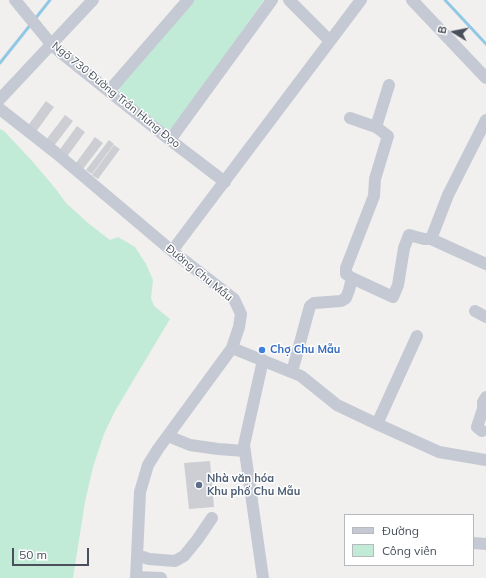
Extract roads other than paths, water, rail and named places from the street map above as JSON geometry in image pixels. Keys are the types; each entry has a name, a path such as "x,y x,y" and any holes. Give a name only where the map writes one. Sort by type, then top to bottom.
{"street":[{"name":"Ngõ 730 Đường Trần Hưng Đạo","path":"15,0 49,41 170,140 225,182"},
{"path":"0,99 49,41 93,0"},
{"path":"109,91 188,0"},
{"path":"170,140 272,0"},
{"path":"289,0 330,41"},
{"path":"172,251 361,0"},
{"path":"412,0 486,78"},
{"path":"376,127 389,85"},
{"name":"Đường Chu Mẫu","path":"0,109 56,153 172,251 234,300 240,314 239,327 232,348 148,466 140,492 136,577"},
{"path":"350,118 376,127 388,136 375,179 374,196 346,268 346,274 393,297 398,285 404,248 409,234 424,239 431,239 485,263"},
{"path":"431,239 440,212 486,120"},
{"path":"292,372 310,306 314,303 341,301 346,298 352,278"},
{"path":"376,424 417,336"},
{"path":"232,348 301,376 337,404 376,424 439,452 486,460"},
{"path":"263,360 244,445 264,578"},
{"path":"482,430 477,427 483,409 483,402 486,397"},
{"path":"168,436 190,445 205,448 245,451"},
{"path":"137,555 149,559 174,561 184,556 212,518"},
{"path":"474,543 486,544"},
{"path":"136,577 161,578"}],"waterway":[{"path":"35,19 50,0"},
{"path":"445,0 486,44"},
{"path":"0,63 31,24"}],"place":[{"name":"Chợ Chu Mẫu","path":"262,350"},
{"name":"Nhà văn hóa Khu phố Chu Mẫu","path":"199,485"}]}
